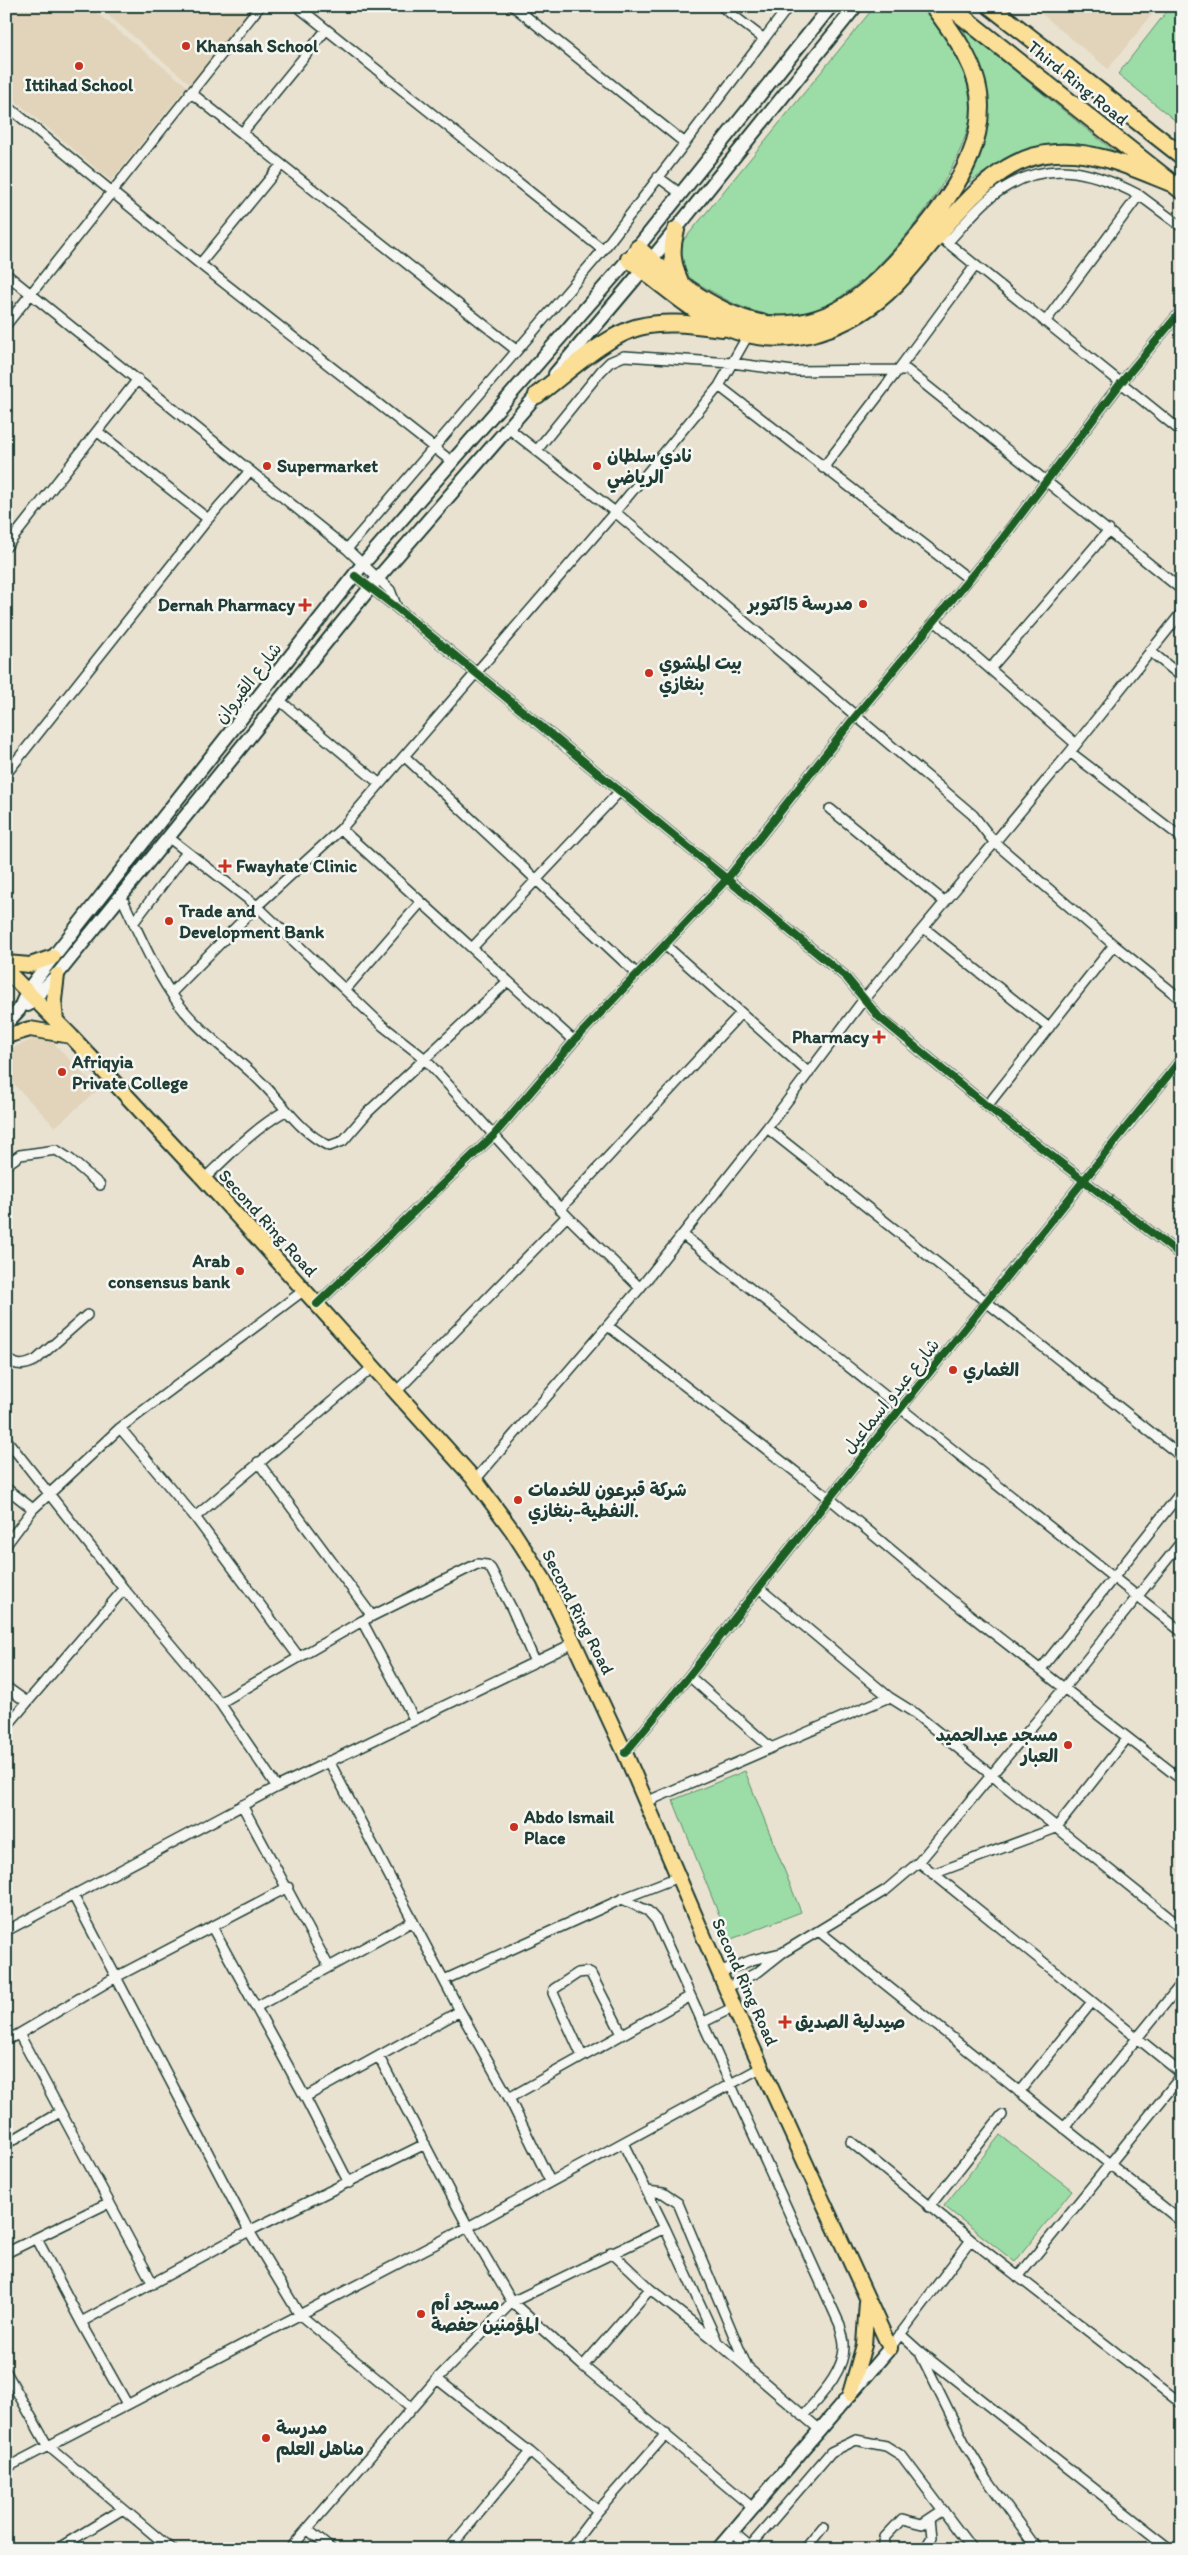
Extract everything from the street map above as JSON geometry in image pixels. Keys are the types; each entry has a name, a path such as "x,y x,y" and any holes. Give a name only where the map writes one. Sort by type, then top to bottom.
{"highway":[{"path":"647,265 716,305 747,319 766,324 791,324 815,320 840,309 862,294 902,254 954,186 969,159 978,130 980,106 976,79 964,51 933,6"},
{"name":"Third Ring Road","path":"949,6 1176,187"},
{"name":"Third Ring Road","path":"990,6 1182,156"},
{"path":"537,395 602,345 638,327 667,323 726,328 748,335 781,339 820,333 852,318 876,302 943,239 994,175 1022,160 1046,155 1082,153 1107,158 1176,187"},
{"path":"676,230 671,248 672,261 681,284"},
{"path":"634,254 726,328"}],"main road":[{"name":"شارع القيروان","path":"31,996 53,957 363,564 451,461 634,254 831,6"},
{"path":"6,1024 31,996 57,975 369,588 647,265 856,6"},
{"path":"6,963 30,965 53,957"},
{"name":"Second Ring Road","path":"6,970 71,1036 317,1304 475,1480 512,1530 544,1580 574,1642 625,1753 734,2007 890,2348"},
{"path":"56,1021 54,1000 57,975"},
{"path":"6,1036 30,1029 71,1036"},
{"path":"850,2394 864,2344 867,2297"},
{"path":"718,2549 890,2348"}],"street":[{"path":"6,326 260,6"},
{"path":"296,6 603,250"},
{"path":"513,6 685,142"},
{"path":"722,6 764,39"},
{"path":"347,549 603,250 789,6"},
{"path":"242,133 326,30"},
{"path":"190,92 281,166 516,350"},
{"path":"6,105 200,264 451,461"},
{"path":"200,264 281,166"},
{"path":"1182,228 1139,195 1116,183 1088,173 1066,170 1036,173 1017,180 994,194 943,239 1120,384 1182,432"},
{"path":"658,177 681,194"},
{"path":"1045,322 1139,195"},
{"path":"823,468 975,266"},
{"path":"6,274 249,472 347,549 394,595 397,608"},
{"path":"317,1304 493,1136 574,1041 727,879 855,716 969,579 1120,384 1182,310"},
{"path":"172,992 257,906 341,829 615,512 719,386 748,335"},
{"path":"537,450 601,370 610,362 624,356 732,363 794,371 907,370 1047,480 1182,590"},
{"path":"6,547 138,380"},
{"path":"719,386 969,579"},
{"path":"508,428 615,512 973,815 994,842 1114,945 1182,1000"},
{"path":"98,432 208,519"},
{"path":"6,774 208,519 249,472"},
{"path":"990,669 1109,530"},
{"path":"355,576 397,608 852,982 879,1017 987,1106 1182,1256"},
{"path":"475,1480 640,1288 768,1128 864,999 1070,752 1182,612"},
{"path":"934,621 1076,744"},
{"path":"1150,650 1182,677"},
{"path":"279,700 380,784"},
{"path":"1070,752 1182,838"},
{"path":"404,756 637,974"},
{"path":"472,948 619,792"},
{"path":"830,809 945,902"},
{"path":"341,829 574,1041"},
{"path":"168,837 257,906 383,1026 424,1058 560,1209 640,1288"},
{"path":"134,922 187,852"},
{"path":"121,896 172,992 196,1024 264,1085 285,1111 315,1139 329,1146 343,1141 368,1112 508,981"},
{"path":"345,990 421,902"},
{"path":"924,928 1049,1028"},
{"path":"665,945 808,1073"},
{"path":"987,1106 1114,945"},
{"path":"560,1209 741,1013"},
{"name":"شارع عبدو اسماعيل","path":"625,1753 689,1676 829,1498 1182,1058"},
{"path":"204,1179 241,1143 270,1120 285,1111"},
{"path":"768,1128 1182,1457"},
{"path":"6,1165 20,1154 56,1150 70,1159 100,1185"},
{"path":"396,1392 567,1216"},
{"path":"683,1235 1182,1632"},
{"path":"6,1545 33,1509 120,1428 304,1291"},
{"path":"6,1358 19,1365 28,1364 36,1360 87,1315"},
{"path":"608,1326 829,1498 961,1608 1182,1780"},
{"path":"195,1517 373,1367"},
{"path":"120,1428 195,1517 298,1657"},
{"path":"6,1439 124,1589 220,1703 277,1787"},
{"path":"258,1462 372,1616"},
{"path":"6,1488 33,1509"},
{"path":"1041,1669 1182,1491"},
{"path":"726,1988 758,1972 782,1953 820,1932 886,1890 919,1862 992,1776 1182,1541"},
{"path":"220,1703 362,1621 477,1564 487,1564 512,1609 535,1662"},
{"path":"759,1588 889,1697 913,1712 1182,1928"},
{"path":"6,1727 124,1589"},
{"path":"362,1621 414,1719"},
{"path":"6,1931 277,1787 574,1642"},
{"path":"689,1676 770,1746"},
{"path":"6,1687 27,1702"},
{"path":"646,1802 770,1746 889,1697"},
{"path":"933,1874 1056,1828 1127,1738"},
{"path":"329,1761 460,2011 509,2098 550,2181"},
{"path":"242,1805 288,1887 329,1968"},
{"path":"919,1862 1182,2074 1018,2277"},
{"path":"444,1980 622,1899 678,1877"},
{"path":"6,2040 116,1976 288,1887"},
{"path":"74,1895 249,2231 300,2314 412,2408"},
{"path":"622,1899 648,1911 656,1920 840,2325 843,2338 842,2360 834,2376 803,2416"},
{"path":"256,2008 413,1921"},
{"path":"212,1926 305,2096 349,2182"},
{"path":"820,1932 1182,2222"},
{"path":"719,1973 752,1960 782,1953"},
{"path":"582,2056 553,1993 554,1989 578,1973 587,1972 591,1974 622,2034"},
{"path":"1064,2128 1182,1983"},
{"path":"509,2098 690,1998"},
{"path":"1020,2092 1092,2002"},
{"path":"702,2022 734,2007"},
{"path":"305,2096 460,2011"},
{"path":"19,2034 153,2284"},
{"path":"379,2057 468,2228 512,2302 584,2366 753,2508"},
{"path":"6,2468 47,2445 468,2228 550,2181 762,2067"},
{"path":"6,2144 60,2112"},
{"path":"929,2207 1002,2115"},
{"path":"851,2142 929,2207 1182,2404"},
{"path":"623,2143 665,2228 716,2341"},
{"path":"81,2322 249,2231 425,2144"},
{"path":"647,2191 663,2193 678,2204 747,2367"},
{"path":"6,2253 108,2202"},
{"path":"290,2549 437,2379 512,2302 611,2252 665,2228"},
{"path":"37,2239 127,2404"},
{"path":"890,2348 971,2240"},
{"path":"611,2252 650,2289 716,2341 820,2430"},
{"path":"584,2366 650,2289"},
{"path":"900,2334 920,2352 1171,2549"},
{"path":"920,2352 964,2442 988,2481 1037,2549"},
{"path":"6,2372 47,2445 171,2549"},
{"path":"437,2379 530,2452 598,2512"},
{"path":"569,2549 598,2512 666,2434"},
{"path":"733,2532 750,2548 831,2452 856,2440 886,2446 902,2456 972,2549"},
{"path":"449,2549 530,2452"},
{"path":"57,2549 123,2509"},
{"path":"883,2549 885,2537 902,2519 922,2524 943,2510"},
{"path":"925,2549 932,2537 930,2519"},
{"path":"805,2549 823,2527"},
{"path":"307,2529 331,2549"}],"shaded area":[{"path":"6,6 88,6 187,86 111,181 6,93"},
{"name":"Khansah School","path":"97,6 260,6 194,87"},
{"path":"1032,6 1159,6 1108,69"},
{"path":"38,1037 53,1042 98,1090 55,1127 6,1076 6,1056 14,1047"}],"green space":[{"path":"875,6 921,6 955,52 970,92 971,106 966,133 954,163 936,195 886,257 859,282 833,302 808,313 785,316 761,313 728,301 690,277 680,257 679,246"},
{"path":"1171,6 1182,6 1182,126 1118,74"},
{"path":"963,29 1116,153 1078,144 1062,143 1032,148 991,168 966,184 983,131 986,89 981,69"},
{"path":"745,1771 801,1912 729,1940 673,1800"},
{"path":"1000,2135 1072,2190 1015,2262 944,2206"}],"cycle path":[{"path":"317,1304 493,1136 574,1041 727,879 855,717 1003,538 1120,384 1182,310"},
{"path":"355,576 397,608 846,977 879,1017 987,1106 1182,1256"},
{"path":"625,1753 689,1676 900,1409 1182,1058"}],"place":[{"name":"Khansah School","path":"186,46"},
{"name":"Ittihad School","path":"79,66"},
{"name":"Supermarket","path":"267,466"},
{"name":"نادي سلطان الرياضي","path":"597,466"},
{"name":"مدرسة 5اكتوبر","path":"863,604"},
{"name":"Dernah Pharmacy","path":"305,605"},
{"name":"بيت المشوي بنغازي","path":"649,673"},
{"name":"Fwayhate Clinic","path":"225,866"},
{"name":"Trade and Development Bank","path":"169,921"},
{"name":"Pharmacy","path":"879,1037"},
{"name":"Afriqyia Private College","path":"62,1072"},
{"name":"Arab consensus bank","path":"240,1271"},
{"name":"الغماري","path":"953,1370"},
{"name":"شركة قبرعون للخدمات النفطية-بنغازي.","path":"518,1500"},
{"name":"مسجد عبدالحميد العبار","path":"1068,1745"},
{"name":"Abdo Ismail Place","path":"514,1827"},
{"name":"صيدلية الصديق","path":"785,2022"},
{"name":"مسجد أم المؤمنين حفصة","path":"421,2314"},
{"name":"مدرسة مناهل العلم","path":"266,2438"}]}
